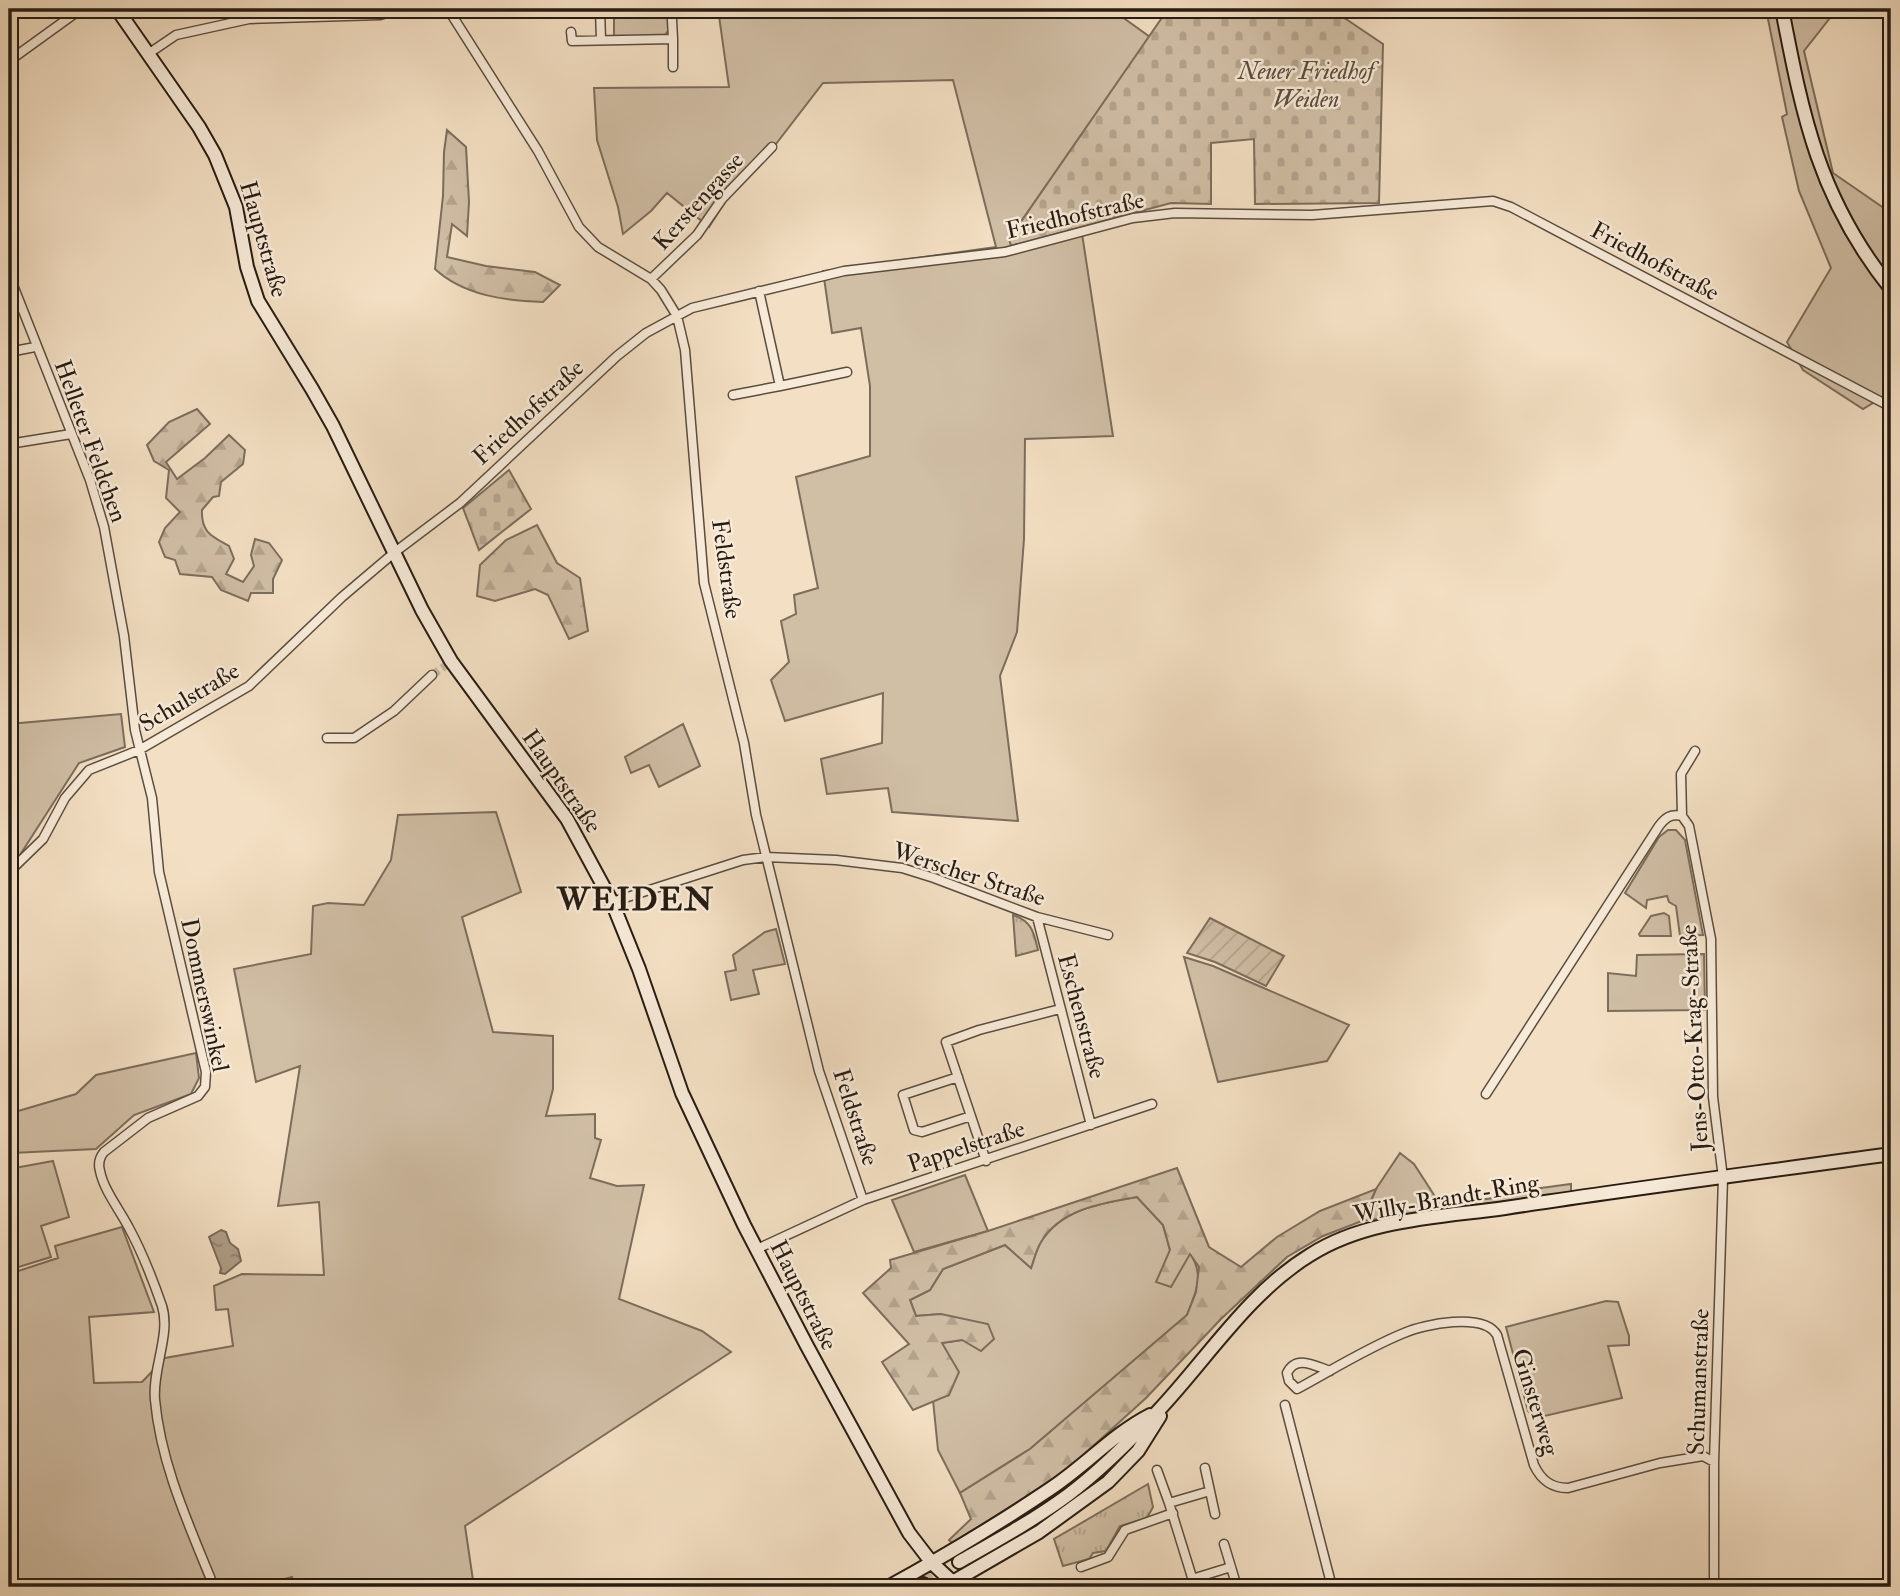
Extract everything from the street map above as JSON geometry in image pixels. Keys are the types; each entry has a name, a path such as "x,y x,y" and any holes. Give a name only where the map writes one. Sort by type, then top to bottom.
{"main road":[{"name":"Hauptstraße","path":"117,9 190,113 215,155 236,207 247,267 258,301 312,389 448,663 567,819 612,902 639,969 682,1093 757,1249 891,1502 911,1536 952,1585"},
{"path":"1782,9 1800,100 1821,167 1849,229 1891,289"},
{"name":"Willy-Brandt-Ring","path":"959,1562 1023,1526 1070,1494 1118,1452 1160,1409 1254,1301 1284,1273 1309,1255 1343,1238 1406,1223 1569,1198 1891,1154"},
{"path":"952,1585 1039,1532 1108,1482 1138,1451 1172,1395"},
{"path":"888,1587 932,1563 1052,1488 1129,1425 1160,1409"}],"street":[{"path":"9,61 81,9"},
{"path":"148,54 176,35 250,19 380,15 398,9"},
{"name":"Feldstraße","path":"448,9 538,151 583,233 598,247 651,279 671,303 677,316 685,350 704,583 744,743 756,815 819,1071 863,1200"},
{"path":"600,9 601,40"},
{"path":"672,20 673,67"},
{"path":"571,32 572,41 673,39"},
{"name":"Kerstengasse","path":"651,279 697,235 722,199 772,147"},
{"name":"Friedhofstraße","path":"395,552 460,503 634,341 692,308 844,271 1005,251 1133,218 1175,213 1312,215 1493,201 1511,207 1891,407"},
{"name":"Helleter Feldchen","path":"9,275 35,347 90,480 104,527 120,614 139,750"},
{"path":"760,291 780,386"},
{"path":"9,352 35,347"},
{"path":"733,395 847,372"},
{"path":"9,444 71,434"},
{"name":"Schulstraße","path":"9,872 43,839 65,798 89,771 139,750 249,686 342,597 395,552"},
{"path":"327,738 354,738 394,711 432,675"},
{"name":"Dommerswinkel","path":"139,750 152,798 159,872 201,1048 206,1081 198,1096 148,1118 104,1152 99,1168 102,1180 131,1230 162,1308 165,1324 154,1383 159,1423 177,1496 214,1587"},
{"name":"Jens-Otto-Krag-Straße","path":"1695,751 1681,774 1682,816 1689,826 1711,939 1713,1097 1723,1178"},
{"path":"1486,1094 1658,827 1672,814 1682,816"},
{"name":"Werscher Straße","path":"612,902 724,864 766,857 836,860 902,868 1037,917 1108,935"},
{"name":"Eschenstraße","path":"1037,917 1091,1125"},
{"path":"986,1161 946,1042 979,1030 1060,1009"},
{"path":"958,1077 903,1095 914,1130 922,1132 971,1116"},
{"name":"Pappelstraße","path":"757,1249 863,1200 1152,1104"},
{"name":"Schumanstraße","path":"1714,1587 1714,1462 1723,1178"},
{"name":"Ginsterweg","path":"1330,1371 1300,1361 1293,1364 1287,1373 1289,1381 1297,1389 1412,1330 1460,1322 1483,1324 1497,1335 1534,1465 1547,1482 1559,1488 1568,1488 1660,1463 1703,1456 1714,1462"},
{"path":"1285,1405 1332,1587"},
{"path":"1205,1468 1215,1514"},
{"path":"1157,1470 1170,1503 1193,1583 1231,1567"},
{"path":"1170,1503 1210,1491"},
{"path":"1082,1567 1108,1556 1125,1530 1172,1513"},
{"path":"1224,1544 1237,1587"}],"green space":[{"path":"718,9 1111,9 1150,37 1009,239 1012,246 1081,227 1113,436 1025,439 1024,539 1017,632 1000,676 1018,821 892,812 888,788 827,794 821,759 882,743 883,693 785,721 771,680 789,662 781,621 796,614 794,595 818,588 796,477 870,456 870,386 861,328 832,333 823,271 996,247 953,80 823,83 759,166 728,197 709,227 667,193 651,211 623,234 618,207 597,140 594,88 729,87"},
{"name":"Neuer Friedhof Weiden","path":"1168,9 1331,9 1383,44 1379,203 1255,204 1254,139 1211,143 1211,204 1171,203 1011,246 1009,239"},
{"path":"1766,9 1837,9 1804,51 1833,173 1891,213 1891,392 1863,409 1803,370 1787,342 1831,268 1799,191 1782,117 1787,114"},
{"path":"614,17 668,17 668,31 664,36 614,37"},
{"path":"447,130 466,147 469,202 467,236 452,224 447,257 486,266 535,272 560,285 543,302 514,300 471,291 435,269"},
{"path":"197,409 210,424 166,462 177,479 229,435 245,450 243,464 221,482 219,496 213,497 202,510 203,524 212,536 229,546 234,559 226,574 243,582 254,566 251,555 255,539 269,543 282,560 273,579 273,593 251,593 248,601 221,590 212,577 180,574 175,560 165,557 159,542 165,528 180,512 166,498 169,470 154,461 147,445 169,422"},
{"path":"509,470 531,509 479,550 463,508"},
{"path":"537,525 557,563 580,578 588,631 569,639 548,595 535,589 495,601 477,596 480,565 506,540"},
{"path":"121,714 125,747 79,763 18,858 9,823 9,724"},
{"path":"683,724 700,766 659,787 649,765 631,773 625,757"},
{"path":"496,812 521,892 462,917 493,1032 553,1036 553,1089 546,1116 595,1114 595,1138 601,1140 590,1178 617,1186 644,1185 619,1299 702,1331 731,1352 465,1526 474,1587 294,1587 292,1577 255,1587 9,1587 9,1274 58,1258 55,1246 122,1227 154,1312 89,1317 94,1383 142,1382 165,1358 233,1346 228,1309 216,1310 214,1286 242,1274 324,1275 319,1202 278,1206 300,1066 256,1082 234,969 311,954 313,906 328,903 364,905 391,860 398,815"},
{"path":"1668,830 1676,830 1685,840 1703,935 1680,936 1676,906 1669,902 1667,896 1647,900 1646,908 1625,893 1659,837"},
{"path":"1664,913 1669,916 1671,936 1640,936 1651,916"},
{"path":"1013,915 1028,924 1038,950 1016,956"},
{"path":"1210,918 1284,956 1266,986 1215,962 1187,953"},
{"path":"776,929 785,964 753,970 759,994 731,1000 725,972 736,970 733,955 765,932"},
{"path":"1704,954 1705,1010 1608,1011 1608,973 1636,976 1637,955"},
{"path":"1184,957 1213,966 1349,1025 1327,1061 1218,1082"},
{"path":"196,1053 199,1078 191,1094 134,1115 96,1149 12,1153 18,1111 76,1094 96,1075"},
{"path":"1400,1153 1414,1164 1436,1198 1475,1200 1571,1184 1571,1192 1362,1221 1376,1189"},
{"path":"53,1161 69,1217 41,1226 51,1257 9,1270 9,1169"},
{"path":"1177,1168 1209,1247 1241,1267 1277,1237 1320,1211 1376,1189 1362,1221 1323,1236 1287,1257 1221,1319 1146,1398 1059,1477 952,1543 949,1540 971,1519 960,1493 1030,1449 1187,1315 1196,1292 1199,1267 1190,1254 1171,1287 1156,1282 1170,1250 1163,1225 1137,1197 1083,1209 1059,1222 1041,1242 1031,1268 1005,1245 943,1269 930,1290 910,1300 916,1316 941,1314 988,1324 994,1339 981,1351 962,1340 942,1343 959,1372 949,1395 913,1410 882,1362 909,1344 863,1293 891,1268 890,1260 988,1231"},
{"path":"965,1175 988,1231 914,1252 892,1200"},
{"path":"1137,1197 1163,1225 1170,1250 1190,1253 1195,1262 1198,1284 1187,1315 1030,1449 960,1493 938,1450 933,1400 949,1395 941,1343 962,1340 941,1314 916,1316 910,1300 930,1290 943,1269 1005,1245 1031,1268 1041,1242 1060,1222 1083,1209"},
{"path":"1606,1301 1618,1302 1629,1336 1629,1345 1608,1346 1622,1398 1536,1418 1528,1411 1506,1327"},
{"path":"1148,1484 1153,1507 1147,1518 1120,1526 1106,1551 1093,1553 1089,1559 1063,1566 1054,1539"}],"water":[{"path":"221,1230 226,1232 230,1243 238,1249 241,1261 225,1274 220,1273 221,1268 209,1237"}],"tunnel":[{"path":"432,675 445,666"},
{"path":"923,1584 959,1562"}],"district":[{"name":"WEIDEN","path":"636,899"}]}
